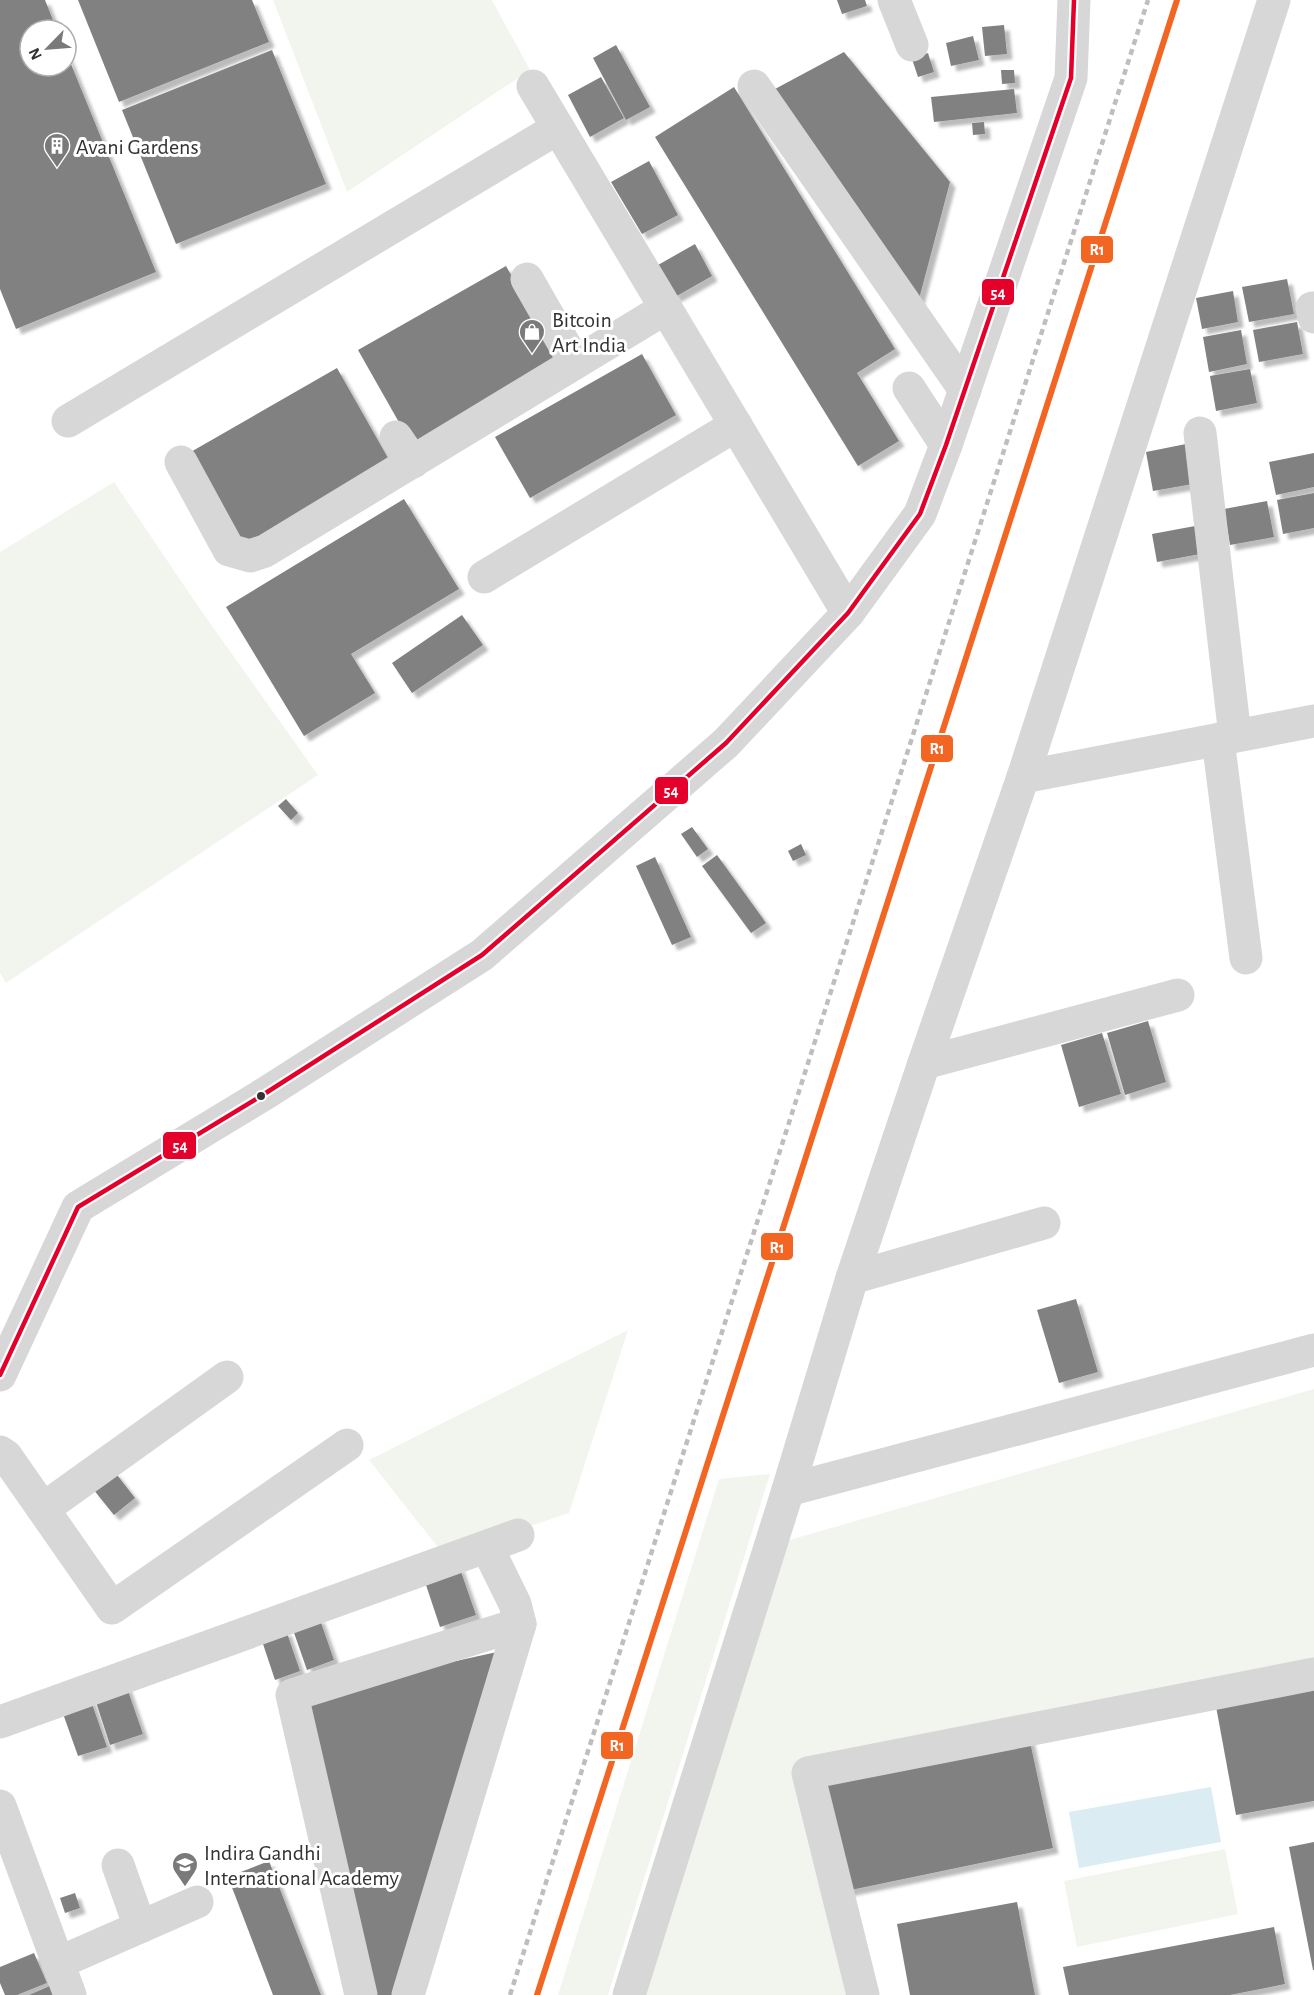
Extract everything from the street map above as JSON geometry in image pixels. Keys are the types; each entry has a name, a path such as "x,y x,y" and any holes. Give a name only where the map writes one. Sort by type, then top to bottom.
{"street":[{"path":"894,0 912,45"},
{"path":"0,1375 78,1207 261,1096 482,955 726,743 848,613 920,514 946,445 1071,78 1074,0"},
{"path":"628,1995 788,1490 852,1278 1023,777 1274,0"},
{"path":"533,86 848,613"},
{"path":"754,86 965,390"},
{"path":"68,421 558,128"},
{"path":"527,279 575,363"},
{"path":"181,462 229,550 250,556 265,551 405,450 575,363 666,308"},
{"path":"909,388 946,445"},
{"path":"484,577 736,425"},
{"path":"1200,433 1246,958"},
{"path":"1023,777 1314,721"},
{"path":"924,1063 1178,995"},
{"path":"852,1278 1044,1223"},
{"path":"788,1490 1314,1350"},
{"path":"43,1509 227,1377"},
{"path":"0,1452 6,1456 112,1608 347,1445"},
{"path":"0,1722 518,1535"},
{"path":"408,1995 520,1624 515,1604 487,1546"},
{"path":"361,1995 292,1695 520,1624"},
{"path":"863,1995 808,1773 1314,1674"},
{"path":"3,1824 70,1995"},
{"path":"118,1865 140,1927"},
{"path":"58,1963 197,1902"}],"shaded area":[{"path":"273,0 492,0 530,70 347,192"},
{"path":"114,482 200,609 318,775 6,983 0,973 0,552"},
{"path":"628,1330 569,1513 444,1555 369,1460"},
{"path":"1314,1389 1314,1667 799,1768 855,1995 642,1995 786,1541"},
{"path":"770,1474 608,1995 558,1995 719,1479"},
{"path":"1211,1787 1221,1842 1079,1868 1069,1812"},
{"path":"1225,1849 1238,1914 1077,1947 1064,1881"}],"building":[{"name":"Avani Gardens","path":"0,0 45,0 52,18 18,18 18,78 77,78 156,272 16,329 0,289"},
{"path":"78,0 252,0 269,42 119,102"},
{"path":"837,0 865,0 867,6 842,14"},
{"path":"1004,25 1007,54 985,56 982,27"},
{"path":"973,36 979,60 951,66 946,43"},
{"path":"616,45 650,107 626,120 593,58"},
{"path":"272,50 326,184 176,244 122,110"},
{"path":"844,52 950,182 918,303 775,89"},
{"path":"928,53 934,72 918,77 912,59"},
{"path":"1001,70 1014,70 1015,83 1002,84"},
{"path":"601,77 624,118 590,137 568,95"},
{"path":"734,87 895,349 857,373 899,441 858,466 655,137"},
{"path":"1014,89 1017,113 934,122 931,97"},
{"path":"984,122 985,134 973,135 972,123"},
{"path":"649,161 678,215 642,234 611,182"},
{"path":"695,244 712,276 675,297 658,265"},
{"path":"506,266 561,363 413,447 358,350"},
{"path":"1287,279 1294,314 1249,322 1242,287"},
{"path":"1233,291 1238,322 1202,329 1196,298"},
{"path":"1297,322 1303,354 1259,362 1253,330"},
{"path":"1241,330 1247,364 1209,372 1203,337"},
{"path":"642,354 676,415 530,498 495,437"},
{"path":"337,368 392,465 244,550 189,453"},
{"path":"1250,369 1257,403 1216,411 1210,376"},
{"path":"1186,444 1193,484 1153,491 1146,452"},
{"path":"1314,453 1314,487 1276,495 1269,462"},
{"path":"1314,493 1314,528 1283,534 1277,500"},
{"path":"404,499 459,589 351,654 375,693 304,736 226,607"},
{"path":"1267,501 1274,537 1230,545 1224,509"},
{"path":"1195,526 1200,554 1157,562 1152,534"},
{"path":"462,615 483,645 412,693 392,663"},
{"path":"286,799 298,813 291,820 278,806"},
{"path":"692,827 708,849 697,857 681,834"},
{"path":"801,844 806,855 793,861 788,851"},
{"path":"717,855 766,923 751,933 702,866"},
{"path":"655,857 691,937 672,945 636,866"},
{"path":"1148,1021 1166,1082 1125,1095 1107,1033"},
{"path":"1102,1033 1121,1094 1079,1107 1061,1045"},
{"path":"1076,1299 1098,1372 1059,1383 1037,1310"},
{"path":"114,1471 135,1498 114,1515 93,1489"},
{"path":"459,1566 476,1615 440,1627 424,1579"},
{"path":"319,1617 334,1660 307,1670 292,1627"},
{"path":"286,1630 300,1671 275,1680 261,1638"},
{"path":"506,1650 399,1995 367,1995 297,1696"},
{"path":"1314,1683 1314,1801 1236,1815 1215,1701"},
{"path":"126,1685 143,1734 110,1745 94,1696"},
{"path":"90,1698 107,1747 78,1756 61,1708"},
{"path":"1029,1737 1053,1848 846,1891 822,1780"},
{"path":"1314,1842 1314,1970 1313,1970 1289,1847"},
{"path":"269,1861 321,1995 273,1995 228,1877"},
{"path":"75,1893 80,1908 65,1913 60,1898"},
{"path":"1017,1902 1035,1995 910,1995 897,1924"},
{"path":"1274,1927 1285,1984 1230,1995 1069,1995 1063,1967"},
{"path":"34,1953 47,1983 17,1995 5,1995 0,1983 0,1967"},
{"path":"52,1985 56,1995 29,1995"}],"railway":[{"path":"510,1995 1148,0"}],"transit line":[{"name":"54","path":"0,1375 78,1207 261,1096 482,955 726,743 848,613 920,514 946,445 1071,78 1074,0"},
{"name":"R1","path":"537,1995 1177,0"}],"place":[{"name":"Avani Gardens","path":"57,169"},
{"name":"Bitcoin Art India","path":"532,355"},
{"name":"Indira Gandhi International Academy","path":"185,1888"}]}
